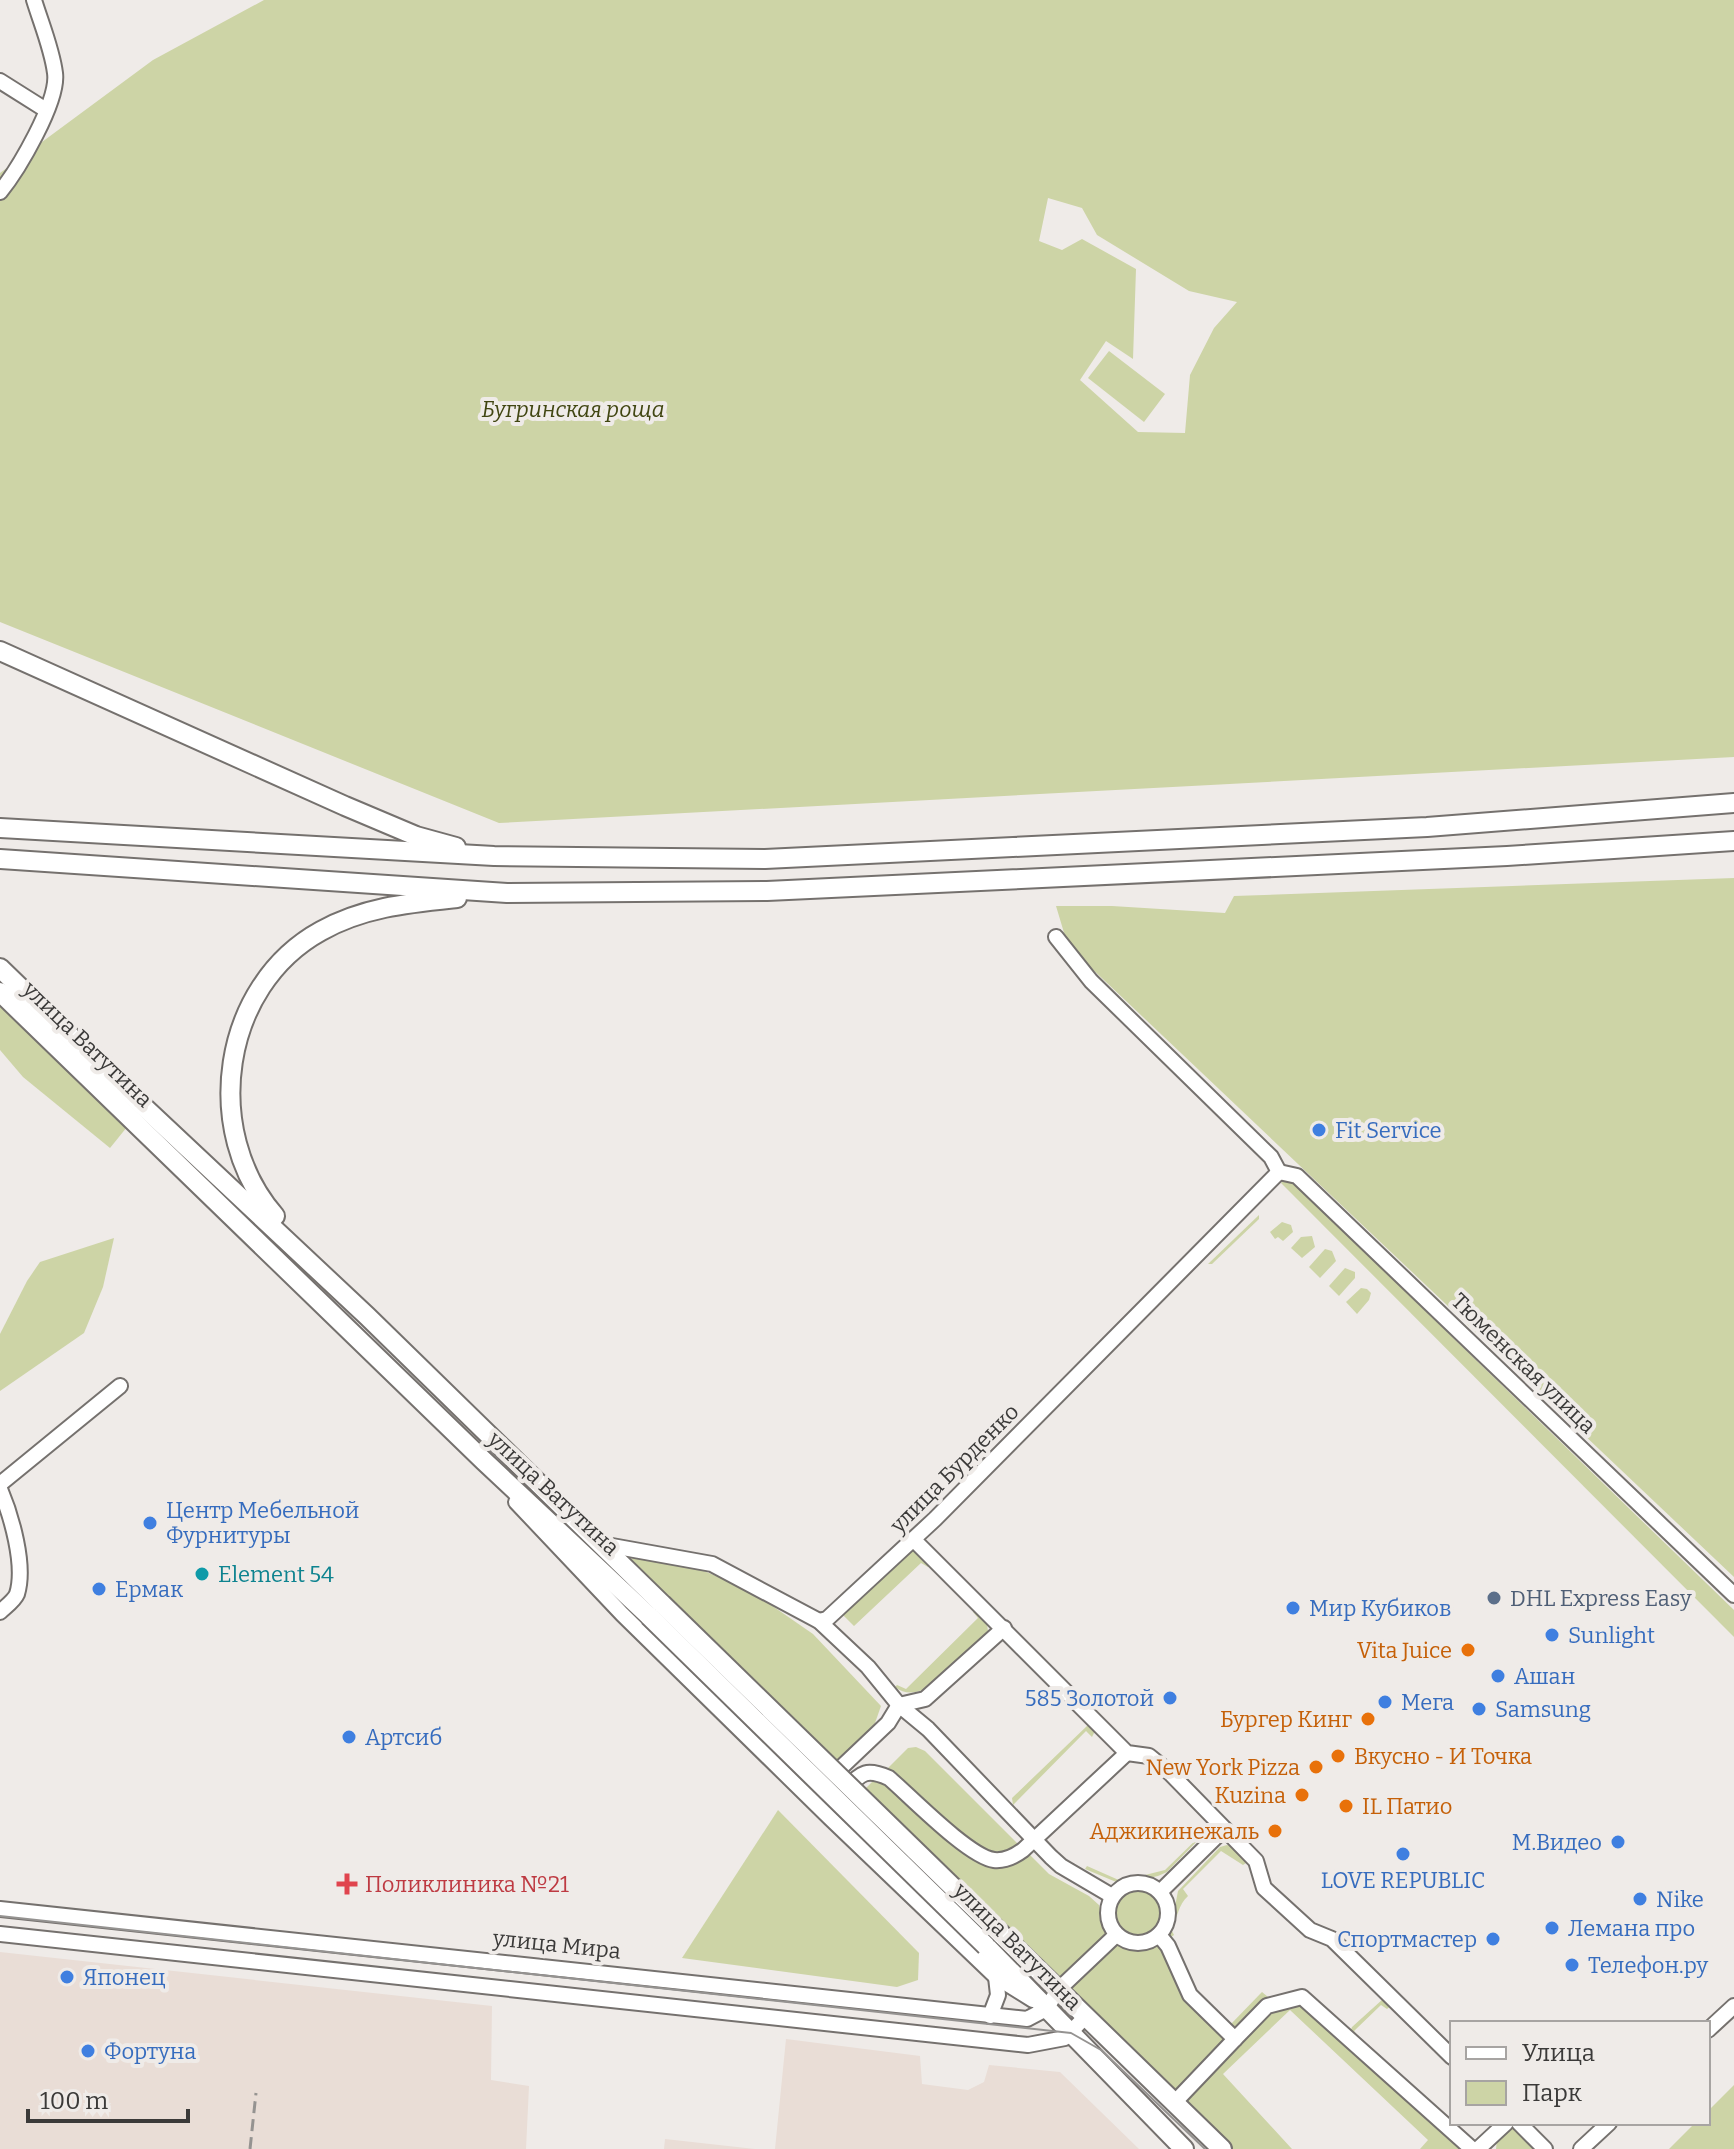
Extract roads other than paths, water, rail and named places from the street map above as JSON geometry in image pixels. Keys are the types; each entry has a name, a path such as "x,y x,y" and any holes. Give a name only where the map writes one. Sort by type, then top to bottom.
{"main road":[{"path":"0,651 416,836 494,856"},
{"path":"0,828 494,856 765,859 1427,827 1734,803"},
{"path":"0,859 507,893 767,891 1507,856 1734,841"},
{"path":"320,1274 259,1197 241,1159 231,1117 231,1078 235,1045 243,1021 262,983 288,954 320,931 355,915 395,904 507,893"},
{"name":"улица Ватутина","path":"0,968 367,1316 601,1544 656,1610 1071,2033"},
{"name":"улица Ватутина","path":"0,992 484,1461 656,1610 1058,1990"},
{"path":"1058,1990 1222,2149"},
{"path":"1071,2033 1184,2149"}],"street":[{"path":"0,192 17,171 46,110 56,75 34,0"},
{"path":"0,81 46,110"},
{"path":"1056,937 1091,981 1271,1157 1279,1172"},
{"name":"улица Бурденко","path":"819,1621 827,1619 914,1540 1279,1172"},
{"name":"Тюменская улица","path":"1279,1172 1297,1176 1734,1595"},
{"path":"0,1612 16,1596 19,1572 11,1515 0,1487 120,1386"},
{"path":"484,1461 509,1494 592,1582 996,1977 1043,2006 1116,1935"},
{"path":"914,1540 1127,1753 1149,1756 1224,1829 1256,1861 1264,1888 1310,1930 1332,1939 1450,2055"},
{"path":"601,1544 712,1564 819,1621 876,1676 899,1705 928,1729 1034,1841 1061,1866 1112,1896"},
{"path":"810,1797 888,1723 899,1705 925,1699 1004,1628"},
{"path":"824,1811 863,1772 875,1771 889,1778 974,1852 995,1860 1014,1856 1034,1841 1127,1753"},
{"path":"1160,1892 1224,1829"},
{"path":"1135,1883 1160,1892 1165,1900 1168,1918 1159,1935 1143,1943 1124,1941 1116,1935 1108,1920 1109,1904 1119,1889 1135,1883"},
{"name":"улица Мира","path":"0,1909 990,2016 1027,2019 1043,2006"},
{"path":"0,1934 1028,2045 1065,2038 1085,2017"},
{"path":"1159,1935 1190,1995 1235,2039"},
{"path":"990,2016 998,1995 996,1977"},
{"path":"638,2003 640,1978"},
{"path":"1174,2103 1267,2006 1302,1997 1475,2149 1504,2125"},
{"path":"1710,2028 1734,2006"},
{"path":"1521,2125 1545,2149"},
{"path":"1581,2149 1607,2125"}],"tram line":[{"path":"0,1916 1071,2033 1101,2050 1205,2149"}],"railway":[{"path":"250,2149 256,2093"}],"place":[{"name":"Fit Service","path":"1319,1130"},
{"name":"Центр Мебельной Фурнитуры","path":"150,1523"},
{"name":"Element 54","path":"202,1574"},
{"name":"Ермак","path":"99,1589"},
{"name":"DHL Express Easy","path":"1494,1598"},
{"name":"Мир Кубиков","path":"1293,1608"},
{"name":"Sunlight","path":"1552,1635"},
{"name":"Vita Juice","path":"1468,1650"},
{"name":"Ашан","path":"1498,1676"},
{"name":"585 Золотой","path":"1170,1698"},
{"name":"Мега","path":"1385,1702"},
{"name":"Samsung","path":"1479,1709"},
{"name":"Бургер Кинг","path":"1368,1719"},
{"name":"Артсиб","path":"349,1737"},
{"name":"Вкусно - И Точка","path":"1338,1756"},
{"name":"New York Pizza","path":"1316,1767"},
{"name":"Kuzina","path":"1302,1795"},
{"name":"IL Патио","path":"1346,1806"},
{"name":"Аджикинежаль","path":"1275,1831"},
{"name":"М.Видео","path":"1618,1842"},
{"name":"LOVE REPUBLIC","path":"1403,1854"},
{"name":"Поликлиника №21","path":"347,1884"},
{"name":"Nike","path":"1640,1899"},
{"name":"Лемана про","path":"1552,1928"},
{"name":"Спортмастер","path":"1493,1939"},
{"name":"Телефон.ру","path":"1572,1965"},
{"name":"Японец","path":"67,1977"},
{"name":"Фортуна","path":"88,2051"}],"park label":[{"name":"Бугринская роща","path":"573,409"}]}
